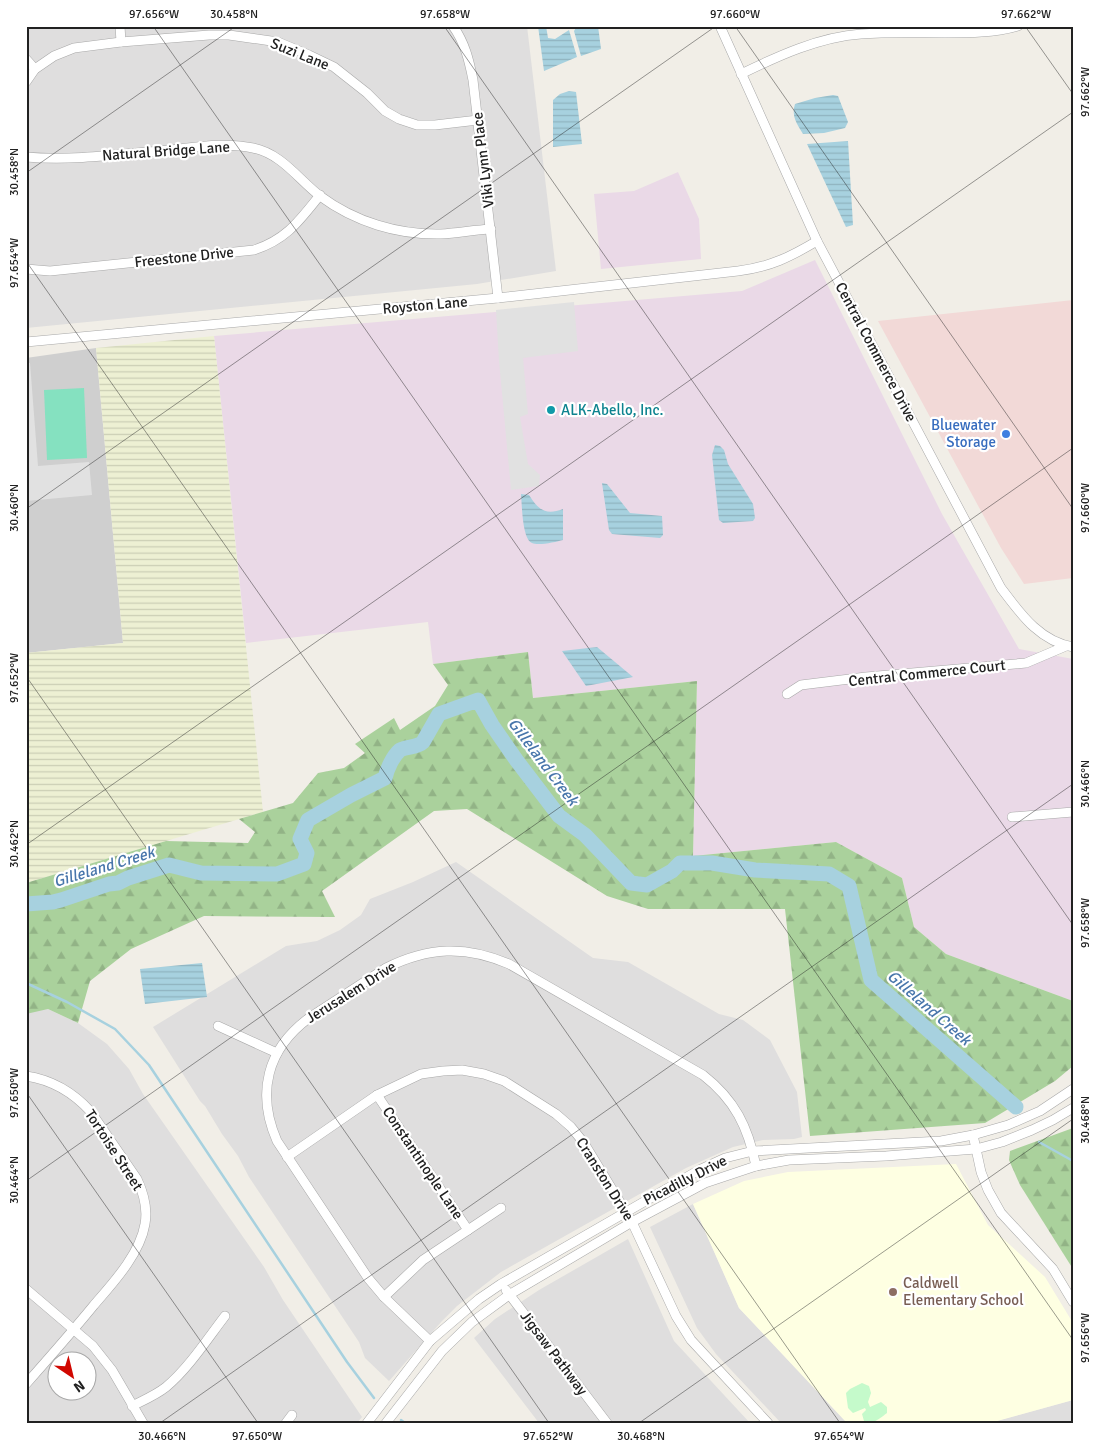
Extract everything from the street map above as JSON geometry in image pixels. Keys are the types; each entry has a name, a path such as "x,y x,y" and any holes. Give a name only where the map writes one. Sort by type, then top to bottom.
{"street":[{"path":"120,26 121,42"},
{"name":"Viki Lynn Place","path":"454,26 461,37 469,59 478,120 498,298"},
{"name":"Central Commerce Drive","path":"720,26 817,241 1001,588 1024,618 1048,638 1069,646"},
{"path":"741,74 800,48 838,37 859,34 972,33 1009,29 1018,26"},
{"name":"Suzi Lane","path":"26,82 35,69 54,56 74,48 209,34 230,30 278,42 334,67 367,93 385,111 400,119 417,125 436,125 478,120"},
{"path":"26,59 35,69"},
{"name":"Natural Bridge Lane","path":"26,157 49,159 86,158 225,144 255,148 279,159 320,196 345,211 389,229 442,234 491,229"},
{"name":"Freestone Drive","path":"26,269 50,271 254,250 266,246 289,232 320,196"},
{"name":"Royston Lane","path":"26,342 498,298 755,269 786,258 817,241"},
{"name":"Central Commerce Court","path":"787,694 801,685 866,677 1026,663 1069,646"},
{"path":"1012,817 1073,812"},
{"name":"Jerusalem Drive","path":"430,1341 368,1278 277,1141 266,1104 268,1077 277,1053 289,1035 298,1026 386,968 408,958 448,950 473,952 509,964 703,1075 725,1094 742,1119 753,1150 756,1166"},
{"path":"218,1026 277,1053"},
{"name":"Cranston Drive","path":"287,1157 377,1096 420,1074 462,1070 484,1074 504,1081 556,1114 584,1143 632,1222 676,1316 691,1340 768,1423"},
{"name":"Tortoise Street","path":"26,1076 40,1078 61,1087 82,1102 91,1112 136,1179 142,1190 145,1202 145,1224 139,1243 117,1278 26,1384"},
{"name":"Picadilly Drive","path":"367,1423 430,1341 479,1299 501,1284 701,1169 725,1158 753,1150 941,1141 973,1136 1008,1125 1040,1111 1073,1089"},
{"name":"Constantinople Lane","path":"377,1096 468,1230"},
{"name":"Picadilly Drive","path":"386,1423 442,1351 472,1322 509,1294 632,1222 705,1183 756,1166 789,1160 886,1156 976,1149 1002,1142 1032,1130 1073,1108"},
{"path":"973,1136 981,1172 988,1190 1001,1213 1053,1269 1073,1302"},
{"path":"384,1296 423,1260 501,1208"},
{"name":"Jigsaw Pathway","path":"501,1284 607,1423"},
{"path":"26,1289 94,1346 112,1370 143,1423"},
{"path":"132,1406 164,1388 172,1381 225,1316"},
{"path":"286,1423 292,1415"}],"shaded area":[{"path":"26,26 527,26 556,271 477,284 26,328"},
{"path":"678,172 699,219 701,259 601,269 594,194 634,191"},
{"path":"815,260 942,514 1019,649 1073,659 1073,1001 946,954 914,927 902,878 836,842 693,856 697,681 533,698 528,652 433,664 428,622 246,643 214,336 742,291"},
{"name":"Bluewater Storage","path":"1073,300 1073,578 1024,584 1001,548 878,321"},
{"path":"574,302 578,351 523,358 528,414 520,417 528,464 540,475 539,486 511,490 496,310"},
{"path":"214,336 263,812 26,883 26,653 123,643 96,348"},
{"path":"96,348 123,643 26,653 26,358"},
{"path":"26,363 30,363 38,466 89,462 92,495 26,501"},
{"path":"456,862 593,958 628,962 719,1014 743,1020 770,1040 797,1092 802,1137 763,1140 733,1147 686,1168 501,1272 457,1306 389,1381 365,1358 359,1342 249,1177 238,1156 153,1027 286,946 317,941 340,930 361,915 370,899"},
{"path":"48,1009 78,1023 107,1044 129,1069 143,1094 264,1267 283,1300 362,1417 357,1423 26,1423 26,1012"},
{"name":"Caldwell Elementary School","path":"956,1164 988,1225 1045,1277 1073,1323 1073,1400 990,1423 847,1423 739,1308 693,1204 744,1181 788,1172"},
{"path":"693,1204 739,1308 847,1423 781,1423 716,1354 697,1328 650,1227"},
{"path":"628,1239 674,1341 750,1423 539,1423 474,1338 495,1319 539,1290"},
{"path":"1073,1400 1073,1423 988,1423 1011,1417"}],"green space":[{"path":"84,388 87,458 47,460 44,390"},
{"path":"528,652 533,698 697,681 693,856 836,842 902,878 914,927 946,954 1073,1001 1073,1066 1055,1081 985,1123 810,1136 785,909 648,909 607,896 467,809 434,811 322,891 335,917 204,916 131,949 90,981 78,1023 48,1009 26,1014 26,883 166,841 248,843 255,832 239,819 293,803 318,773 344,768 365,753 355,744 394,718 400,730 435,706 448,685 433,664"},
{"path":"1073,1128 1073,1269 1020,1185 1009,1160 1010,1151"},
{"path":"862,1383 869,1386 871,1393 868,1402 870,1407 881,1402 887,1407 887,1413 870,1423 864,1421 862,1414 866,1410 865,1408 853,1413 848,1408 846,1393"}],"water":[{"path":"538,26 546,26 548,38 555,39 569,30 577,57 544,71"},
{"path":"577,26 598,26 601,49 581,56 574,31"},
{"path":"569,91 576,92 582,144 553,147 553,100 560,94"},
{"path":"833,95 838,96 848,122 845,128 824,133 803,134 794,116 795,104"},
{"path":"848,141 853,225 846,227 807,144"},
{"path":"715,445 720,446 724,450 728,464 753,504 755,518 753,521 723,523 719,520 712,455"},
{"path":"602,483 607,484 630,513 662,516 663,535 660,538 612,534 609,530"},
{"path":"521,494 529,495 543,510 551,512 563,509 563,540 538,544 532,543 529,540 524,528"},
{"path":"597,647 633,677 586,686 562,651"},
{"path":"202,963 207,997 145,1004 140,969"}],"waterway":[{"name":"Gilleland Creek","path":"26,904 61,900 169,865 201,873 277,874 304,864 307,853 300,839 308,820 385,778 397,753 400,750 423,742 439,714 478,700 492,725 517,761 559,816 585,835 631,883 647,885 672,871 680,863 712,863 755,870 829,874 849,886 871,980 1016,1107"},
{"path":"26,983 67,1002 115,1029 149,1065 347,1362 374,1398"},
{"name":"Gilleland Creek","path":"1039,1142 1073,1161"},
{"path":"401,1420 405,1423"}],"place":[{"name":"ALK-Abello, Inc.","path":"551,410"},
{"name":"Bluewater Storage","path":"1006,434"},
{"name":"Caldwell Elementary School","path":"893,1292"}]}
